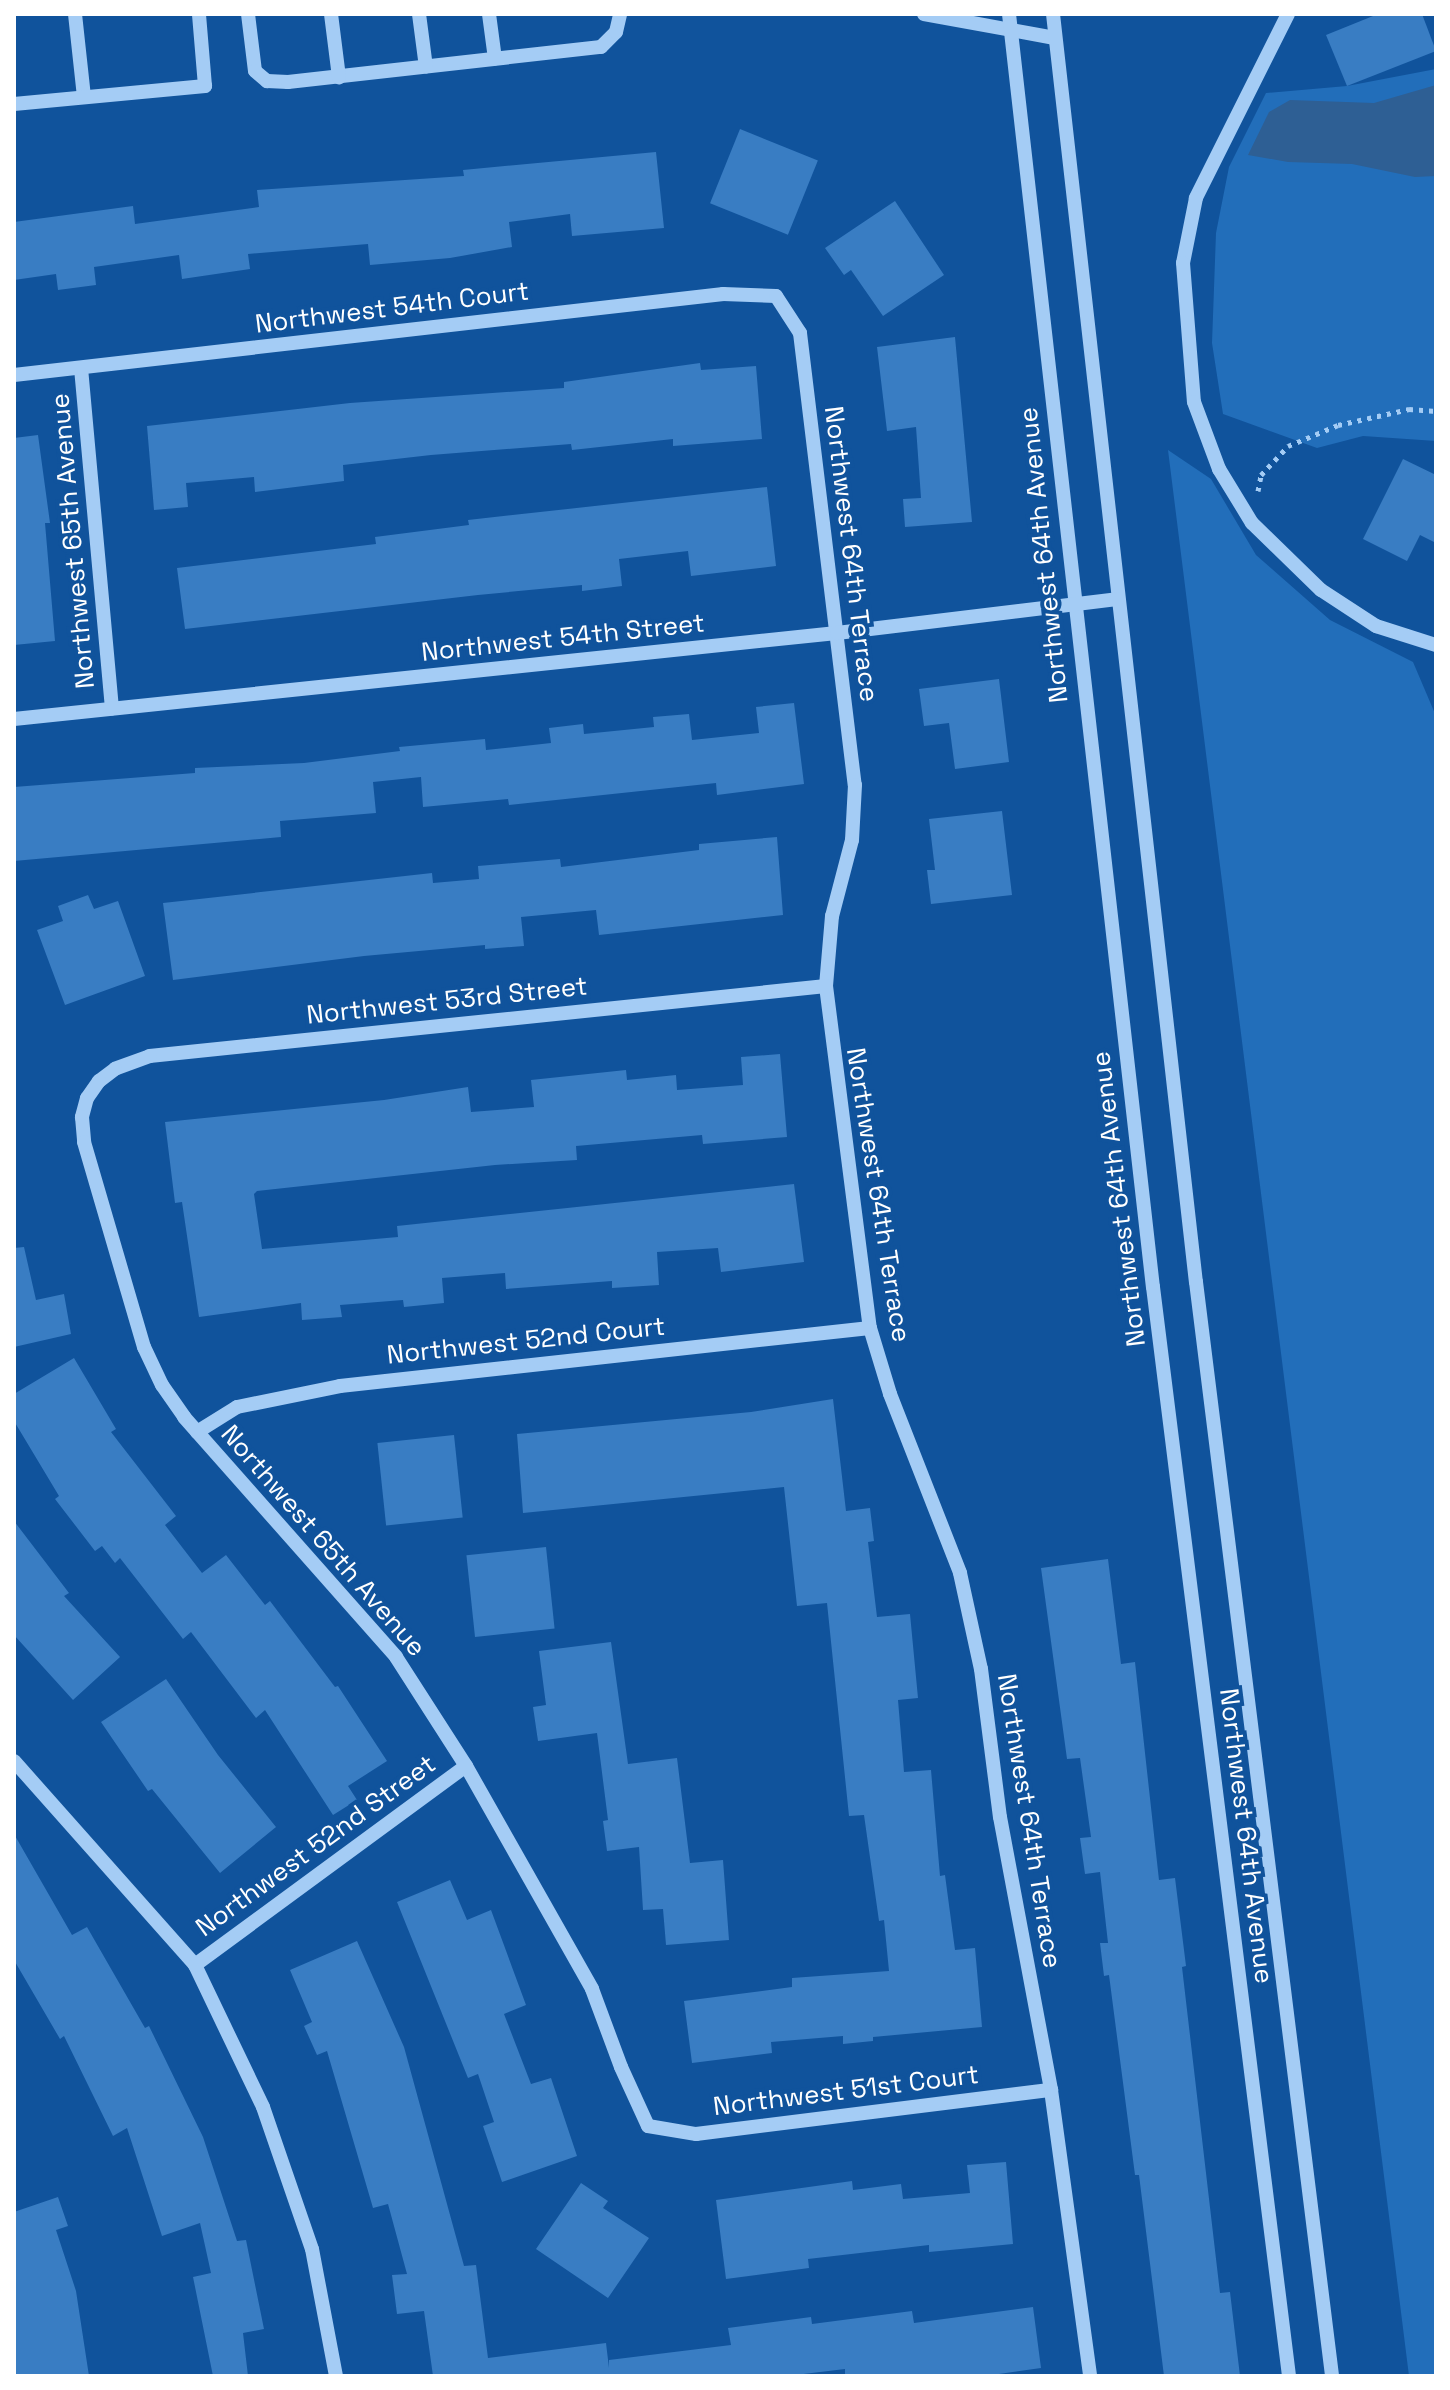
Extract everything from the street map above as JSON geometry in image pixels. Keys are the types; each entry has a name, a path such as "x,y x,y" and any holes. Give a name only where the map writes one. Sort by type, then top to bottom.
{"street":[{"path":"75,14 84,97"},
{"path":"14,104 205,86 199,14"},
{"path":"248,14 255,71 267,81 288,82 601,47 616,32 620,14"},
{"path":"331,14 339,77"},
{"path":"419,14 426,67"},
{"path":"489,14 495,59"},
{"path":"924,14 1055,38"},
{"name":"Northwest 64th Avenue","path":"1009,14 1153,1287 1289,2376"},
{"name":"Northwest 64th Avenue","path":"1053,14 1196,1282 1332,2376"},
{"path":"1288,14 1196,198 1183,263 1194,402 1219,469 1252,523 1321,590 1376,626 1436,645"},
{"name":"Northwest 54th Court","path":"14,375 723,294 776,296"},
{"name":"Northwest 64th Terrace","path":"776,296 800,333 855,785 852,840 832,916 826,986 870,1328 890,1394 960,1573 981,1669 1000,1817 1051,2090 1090,2376"},
{"name":"Northwest 65th Avenue","path":"81,368 112,709"},
{"name":"Northwest 54th Street","path":"14,719 837,633 1117,599"},
{"name":"Northwest 53rd Street","path":"87,1098 115,1069 150,1056 826,986"},
{"name":"Northwest 65th Avenue","path":"87,1098 82,1117 84,1142 144,1347 162,1385 197,1432 396,1657 466,1766 592,1989 621,2067 648,2126"},
{"name":"Northwest 52nd Court","path":"197,1432 237,1407 340,1386 870,1328"},
{"path":"14,1761 195,1965 263,2107 312,2249 336,2376"},
{"name":"Northwest 52nd Street","path":"195,1965 466,1766"},
{"name":"Northwest 51st Court","path":"648,2126 696,2134 1051,2090"}],"path":[{"path":"1252,523 1261,475 1288,446 1338,425 1409,409 1436,411"}],"shaded area":[{"path":"1436,69 1436,441 1363,436 1317,448 1223,414 1212,343 1216,233 1229,167 1266,93 1347,86"},
{"path":"1436,85 1436,176 1415,177 1352,164 1288,162 1248,155 1269,112 1290,100 1374,103"},
{"path":"1168,450 1211,479 1256,555 1330,620 1413,662 1436,716 1436,2376 1409,2376"}],"building":[{"path":"1378,14 1422,14 1436,51 1347,86 1326,35"},
{"path":"740,129 818,160 788,235 710,203"},
{"path":"656,152 664,228 572,236 570,214 509,222 512,247 450,258 370,265 368,244 248,254 250,269 182,279 179,255 94,267 96,285 58,290 56,274 14,280 14,222 133,206 135,224 259,207 257,190 464,176 463,170"},
{"path":"895,201 944,275 883,316 851,270 844,275 825,248"},
{"path":"955,337 972,522 905,527 903,499 921,498 916,427 887,431 877,347"},
{"path":"700,363 701,370 756,366 762,439 673,446 673,439 572,450 571,444 431,455 343,465 344,481 255,492 254,477 186,483 188,507 154,510 147,426 350,403 564,388 564,382"},
{"path":"38,435 50,523 45,523 55,641 14,645 14,438"},
{"path":"1403,459 1436,475 1436,543 1420,535 1407,561 1363,539"},
{"path":"767,487 776,566 691,576 688,551 619,559 622,586 582,591 582,585 478,595 185,629 177,568 376,544 375,537 469,525 468,520"},
{"path":"999,679 1009,762 955,769 949,723 924,726 919,689"},
{"path":"794,703 804,784 717,795 716,783 509,805 508,799 423,807 421,777 373,782 376,813 280,821 281,837 14,861 14,787 195,773 195,768 304,763 400,751 399,747 485,739 486,750 551,743 549,728 583,724 584,734 654,727 653,717 689,714 692,740 759,733 756,707"},
{"path":"1002,811 1012,895 931,904 927,870 935,870 929,819"},
{"path":"777,837 783,915 599,935 596,910 521,917 524,946 485,949 485,945 364,956 173,980 163,903 432,873 433,883 479,879 478,866 560,859 561,867 699,850 699,844"},
{"path":"88,895 94,909 118,901 145,976 65,1005 37,930 63,921 58,906"},
{"path":"780,1054 787,1137 703,1144 702,1135 576,1146 577,1160 495,1165 257,1191 254,1194 262,1249 398,1237 397,1226 794,1184 804,1262 721,1272 718,1248 657,1252 659,1285 612,1288 612,1281 506,1289 505,1273 442,1278 444,1303 404,1307 403,1300 340,1305 342,1317 302,1320 301,1303 199,1317 182,1202 175,1203 165,1122 384,1100 468,1087 471,1112 534,1107 531,1080 626,1070 627,1080 676,1075 677,1090 743,1085 741,1057"},
{"path":"24,1247 36,1300 64,1294 71,1334 14,1347 14,1248"},
{"path":"74,1358 116,1429 111,1432 176,1516 165,1525 202,1573 226,1555 265,1605 270,1601 335,1687 338,1686 387,1761 348,1786 357,1800 333,1815 265,1710 256,1718 191,1632 183,1639 120,1558 115,1563 102,1546 95,1551 55,1499 59,1496 14,1421 14,1394"},
{"path":"833,1399 846,1511 870,1508 874,1541 868,1542 877,1617 910,1614 918,1698 898,1700 904,1772 931,1770 940,1876 945,1875 955,1950 975,1948 982,2027 873,2037 873,2041 843,2044 843,2036 771,2042 772,2053 692,2063 684,2001 792,1987 792,1978 889,1971 884,1920 879,1921 864,1815 849,1816 827,1603 797,1606 784,1487 523,1513 517,1434 751,1412"},
{"path":"454,1435 463,1518 386,1526 377,1443"},
{"path":"14,1521 69,1593 64,1596 120,1657 73,1700 14,1635"},
{"path":"546,1547 555,1629 475,1637 466,1555"},
{"path":"1108,1559 1121,1664 1135,1662 1159,1880 1175,1878 1186,1966 1182,1967 1220,2293 1230,2292 1240,2376 1164,2376 1139,2175 1135,2175 1109,1975 1104,1976 1100,1943 1108,1943 1100,1872 1085,1874 1080,1838 1091,1837 1080,1758 1067,1759 1041,1568"},
{"path":"611,1642 628,1764 677,1758 690,1863 723,1860 729,1940 666,1945 663,1909 643,1910 639,1847 607,1851 603,1821 608,1820 597,1733 538,1741 533,1707 546,1705 539,1651"},
{"path":"166,1679 218,1755 276,1827 220,1873 152,1789 148,1791 101,1722"},
{"path":"14,1834 72,1935 87,1927 145,2028 149,2026 203,2137 237,2241 246,2240 264,2329 243,2333 248,2376 213,2376 193,2277 211,2273 200,2223 162,2236 127,2128 113,2136 64,2036 60,2039 14,1960"},
{"path":"450,1880 467,1920 491,1910 526,2005 504,2014 531,2084 551,2078 577,2156 502,2182 483,2126 494,2122 478,2074 468,2078 397,1902"},
{"path":"357,1941 404,2047 464,2266 476,2265 488,2358 606,2343 609,2368 609,2360 731,2345 728,2328 811,2317 812,2324 912,2311 914,2323 1033,2307 1041,2368 985,2376 845,2376 845,2369 787,2376 433,2376 424,2311 397,2314 392,2275 407,2274 388,2204 373,2208 327,2051 317,2055 304,2026 312,2022 290,1970"},
{"path":"1006,2162 1013,2244 929,2252 929,2245 808,2259 809,2268 726,2279 716,2200 852,2181 853,2190 901,2184 903,2199 970,2193 967,2165"},
{"path":"581,2183 608,2201 603,2208 649,2238 608,2298 536,2249"},
{"path":"58,2197 68,2226 56,2230 76,2291 89,2376 16,2376 14,2212"}]}
